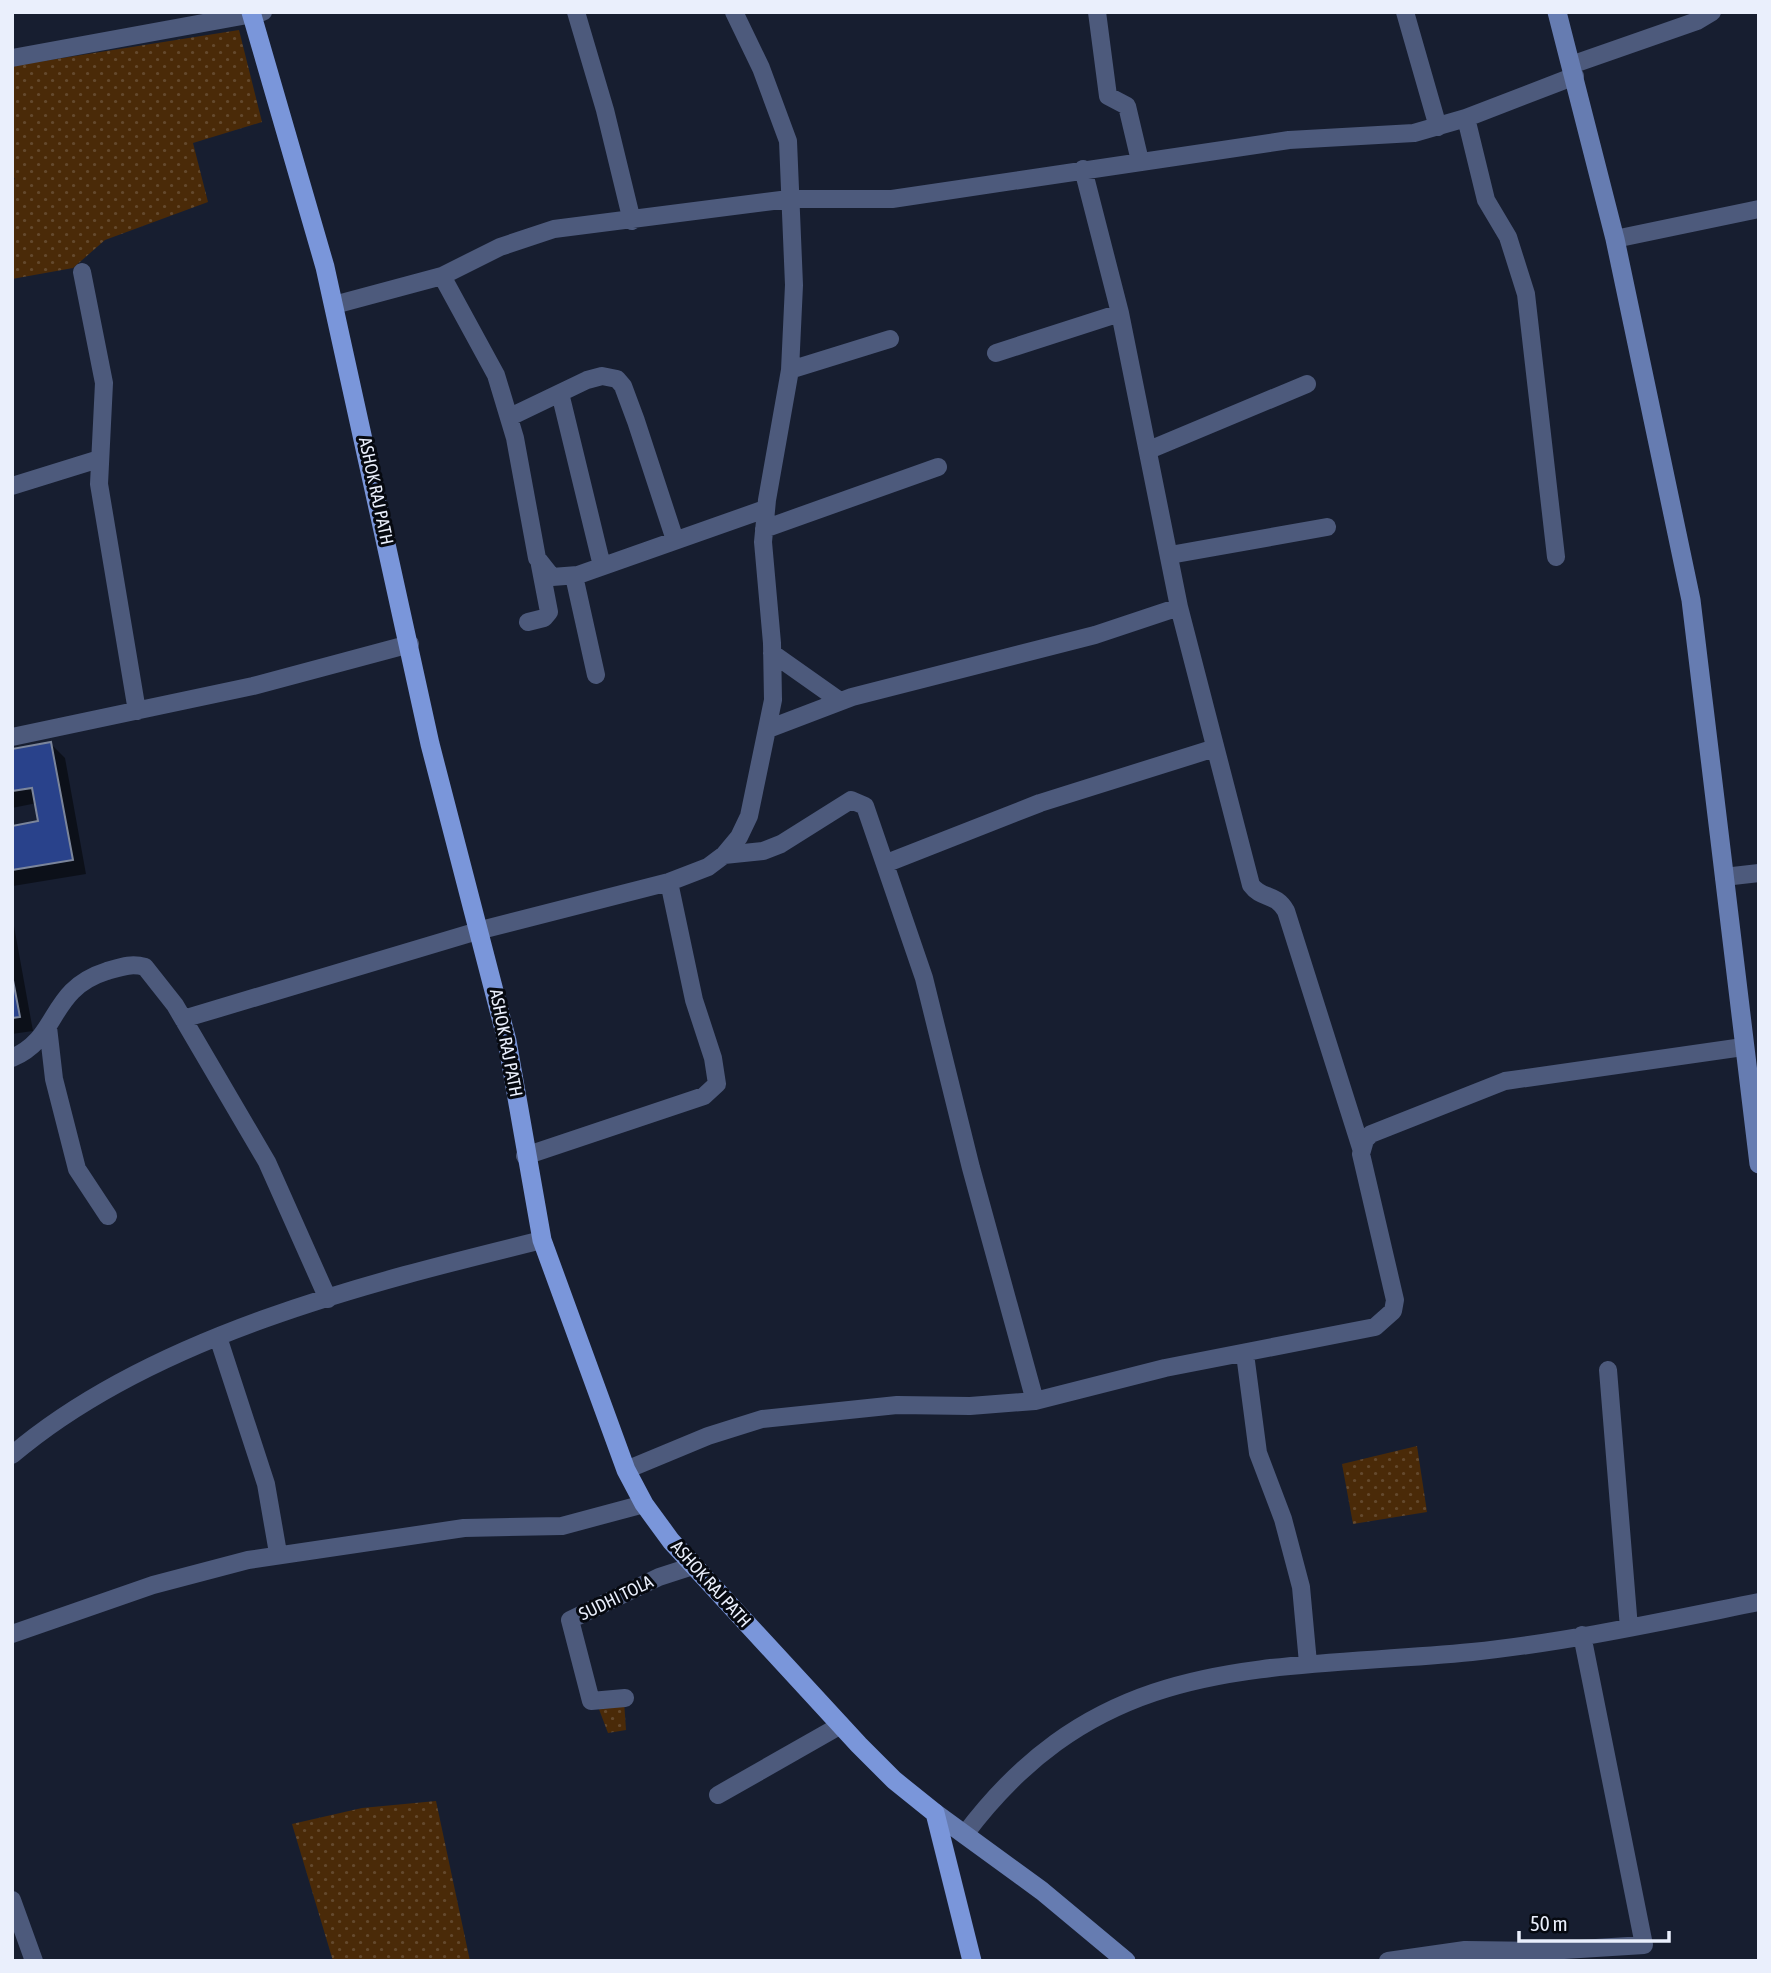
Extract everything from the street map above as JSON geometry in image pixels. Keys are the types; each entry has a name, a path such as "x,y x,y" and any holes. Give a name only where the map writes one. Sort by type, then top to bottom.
{"main road":[{"path":"1557,12 1615,239 1691,600 1759,1164"},
{"name":"ASHOK RAJ PATH","path":"255,13 334,305 430,744 508,1041 525,1156 542,1240 626,1470 644,1504 694,1566 894,1780 935,1813"},
{"path":"935,1813 1042,1891 1126,1961"},
{"path":"935,1813 972,1961"}],"street":[{"path":"576,12 608,121 632,221"},
{"path":"183,1019 481,930 669,882 708,867 724,855 739,836 748,816 773,700 772,653 764,580 765,509 790,370 794,285 790,156 784,123 734,12"},
{"path":"1097,12 1108,96 1127,106 1140,161"},
{"path":"1405,12 1438,127"},
{"path":"334,305 442,276 500,247 554,229 791,199 892,199 1289,141 1414,133 1466,118 1697,21 1712,12"},
{"path":"12,58 255,13"},
{"path":"1466,118 1486,200 1508,237 1526,294 1556,557"},
{"path":"626,1470 708,1436 791,1414 897,1405 970,1406 1035,1401 1165,1368 1375,1327 1393,1311 1393,1286 1361,1148 1286,911 1276,897 1255,891 1251,885 1179,607 1120,313 1083,169"},
{"path":"1615,239 1759,209"},
{"path":"82,272 104,383 99,484 137,710"},
{"path":"442,276 485,350 510,417 550,612 544,618 528,622"},
{"path":"996,354 1120,313"},
{"path":"790,370 890,339"},
{"path":"510,417 560,393 602,376 611,376 623,386 676,540"},
{"path":"1149,450 1307,384"},
{"path":"560,393 602,566"},
{"path":"12,486 99,459"},
{"path":"764,529 937,467"},
{"path":"540,564 552,577 574,576 765,509"},
{"path":"1170,555 1326,527"},
{"path":"574,576 596,675"},
{"path":"768,729 840,701 952,669 1095,635 1179,607"},
{"path":"12,737 253,686 410,644"},
{"path":"772,653 840,701"},
{"path":"887,863 1041,803 1215,748"},
{"path":"724,855 763,851 780,844 851,800 865,806 887,863 924,978 971,1168 1035,1401"},
{"path":"1724,877 1759,873"},
{"path":"525,1156 704,1096 717,1084 713,1058 694,1000 669,882"},
{"path":"12,1058 32,1048 73,988 101,973 135,964 145,967 156,978 183,1019 267,1162 328,1299"},
{"path":"48,1027 54,1079 77,1169 108,1216"},
{"path":"1361,1148 1371,1134 1383,1128 1505,1082 1743,1047"},
{"path":"12,1455 102,1394 218,1337 328,1299 542,1240"},
{"path":"218,1337 267,1484 278,1553"},
{"path":"1245,1354 1258,1453 1283,1519 1301,1587 1308,1663"},
{"path":"1608,1370 1629,1628"},
{"path":"12,1634 153,1585 278,1553 487,1526 562,1526 583,1523 644,1504"},
{"name":"SUDHI TOLA","path":"625,1698 590,1701 570,1620 659,1577 694,1566"},
{"path":"965,1834 983,1810 1031,1762 1075,1727 1121,1704 1197,1679 1308,1663 1472,1652 1629,1628 1759,1602"},
{"path":"1388,1961 1465,1950 1548,1951 1644,1945 1582,1635"},
{"path":"718,1795 841,1725"},
{"path":"12,1900 34,1961"}],"shaded area":[{"path":"239,30 262,122 193,143 208,202 105,240 73,268 12,279 12,181 15,179 12,174 12,66"},
{"path":"1417,1446 1427,1512 1353,1524 1342,1464"},
{"path":"624,1701 626,1730 608,1733 597,1704"},
{"path":"436,1801 470,1961 333,1961 292,1824 362,1808"}],"building":[{"path":"51,742 73,860 12,870 12,826 38,821 32,788 12,791 12,749"},
{"path":"12,975 20,1017 12,1018"}]}
